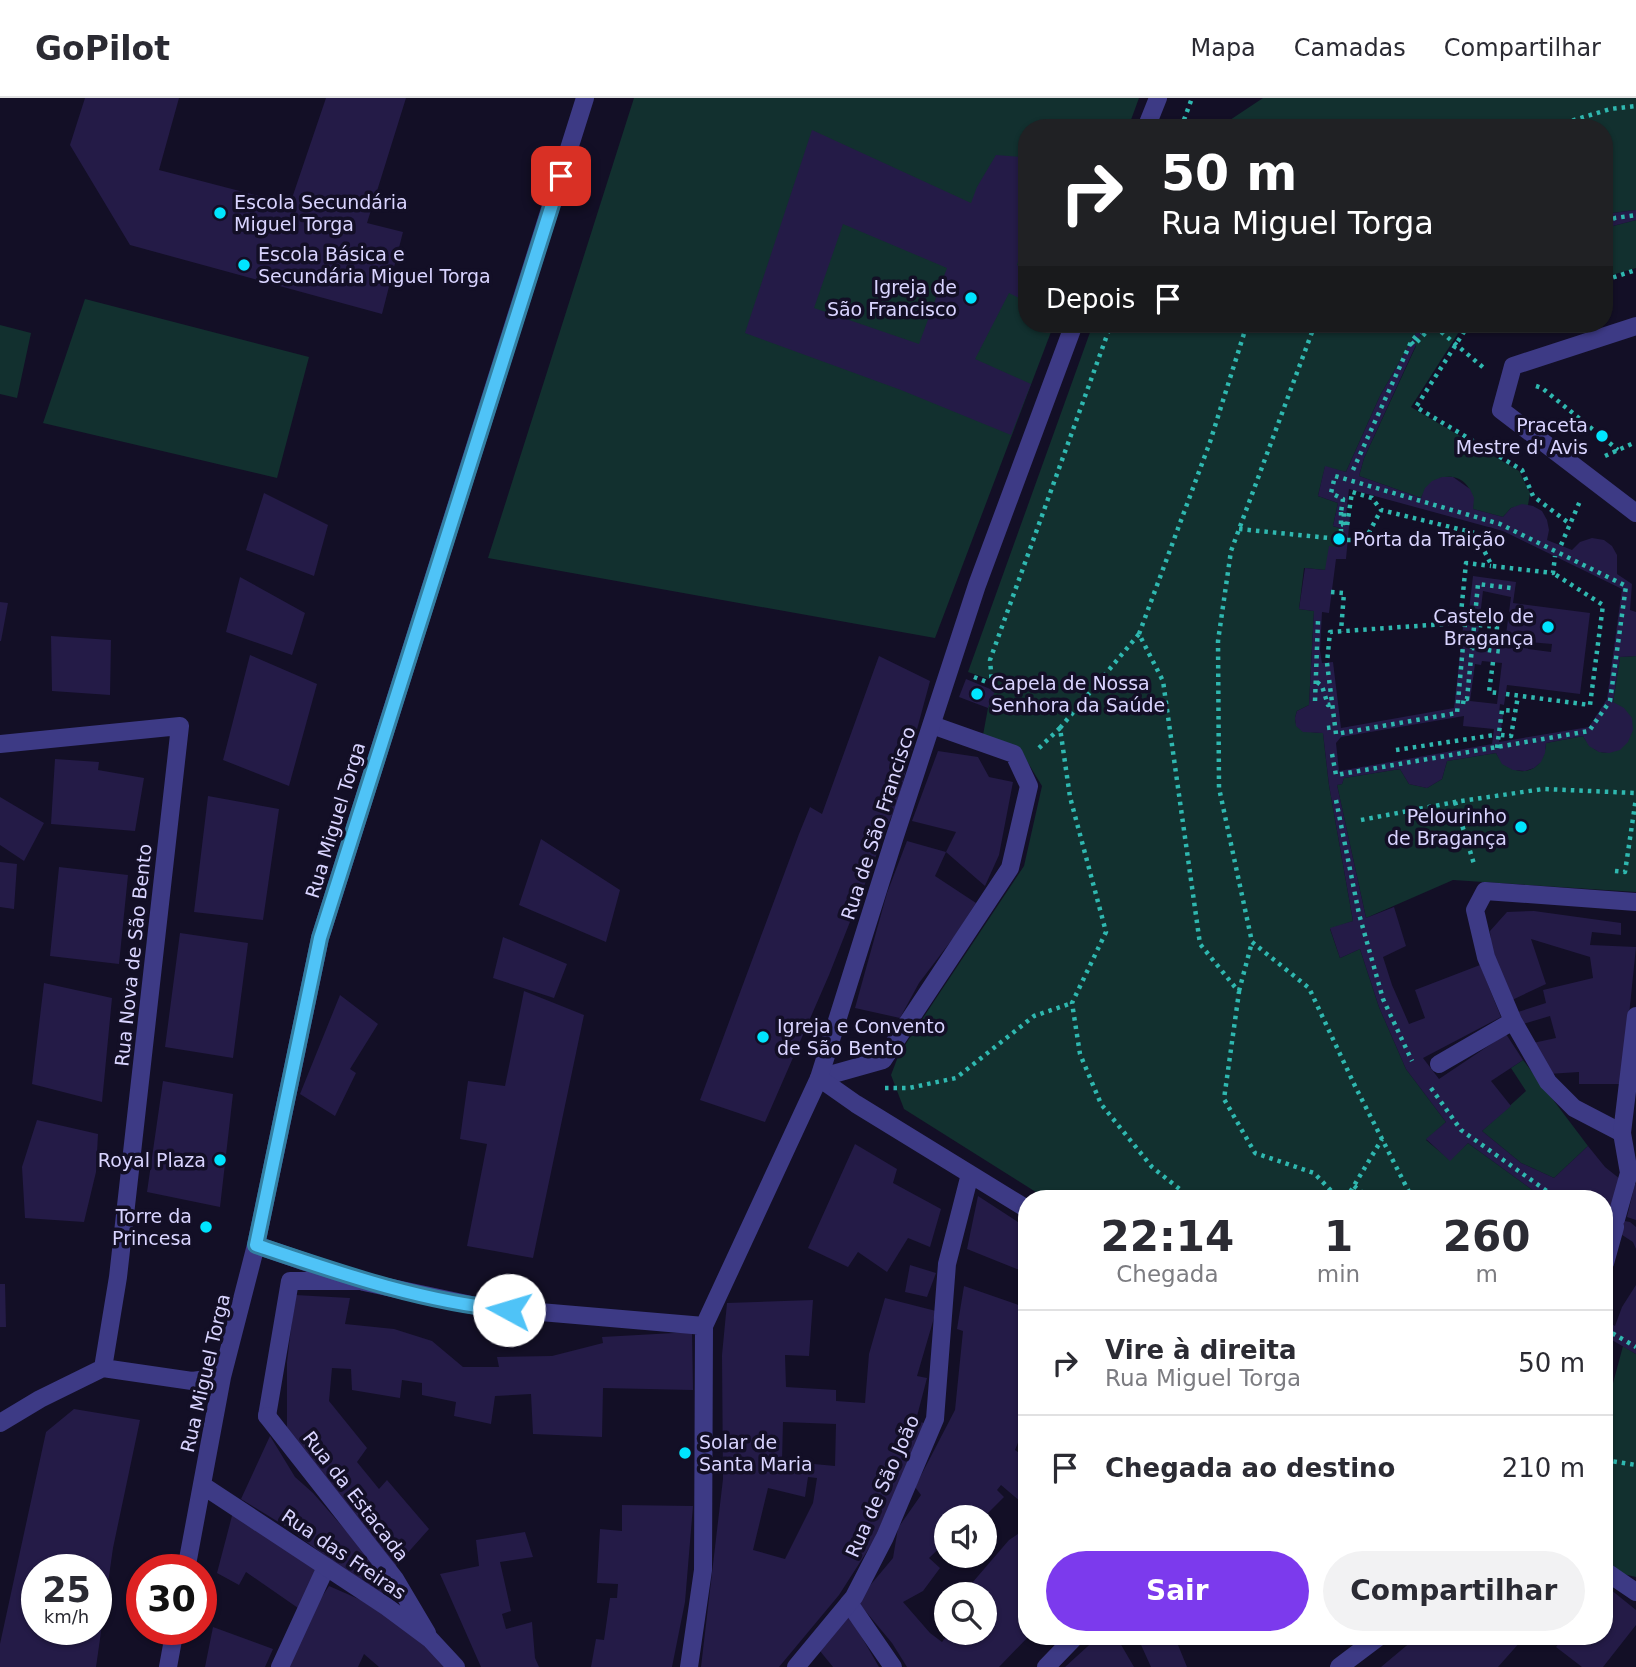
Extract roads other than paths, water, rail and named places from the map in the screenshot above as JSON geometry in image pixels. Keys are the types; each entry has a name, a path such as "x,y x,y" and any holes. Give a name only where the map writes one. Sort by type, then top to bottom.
{"street":[{"name":"Rua Miguel Torga","path":"189,1554 222,1377 256,1245 320,938 585,98"},
{"path":"1150,119 1160,100"},
{"path":"1636,326 1513,366 1501,410 1636,513"},
{"name":"Rua de São Francisco","path":"704,1326 819,1078 977,585 1071,333"},
{"path":"819,1078 883,1060 1010,868 1029,786 1014,754 932,725"},
{"name":"Rua Nova de São Bento","path":"0,744 180,726 118,1277 103,1368"},
{"path":"1622,1133 1574,1108 1548,1082 1513,1021 1486,957 1475,910 1485,891 1636,902"},
{"path":"1440,1064 1513,1021"},
{"path":"1613,1234 1632,1174 1622,1133 1631,1099 1635,1028"},
{"path":"819,1078 856,1104 1018,1203"},
{"name":"Rua de São João","path":"796,1667 849,1603 885,1537 935,1419 947,1264 970,1174"},
{"path":"256,1245 364,1282 481,1307 704,1326 703,1570 689,1667"},
{"name":"Rua da Estacada","path":"364,1282 290,1281 267,1416 395,1580 430,1639"},
{"path":"0,1423 40,1399 103,1368 192,1381 222,1377"},
{"name":"Rua das Freiras","path":"202,1485 430,1639 456,1667"},
{"path":"280,1667 326,1567"},
{"path":"1613,1576 1636,1592"},
{"path":"849,1603 893,1667"},
{"path":"168,1667 172,1645"},
{"path":"1046,1667 1067,1645"},
{"path":"1339,1667 1368,1645"}],"place":[{"name":"Escola Secundária Miguel Torga","path":"220,213"},
{"name":"Escola Básica e Secundária Miguel Torga","path":"244,265"},
{"name":"Igreja de São Francisco","path":"971,298"},
{"name":"Praceta Mestre d' Avis","path":"1602,436"},
{"name":"Porta da Traição","path":"1339,539"},
{"name":"Castelo de Bragança","path":"1548,627"},
{"name":"Capela de Nossa Senhora da Saúde","path":"977,694"},
{"name":"Pelourinho de Bragança","path":"1521,827"},
{"name":"Igreja e Convento de São Bento","path":"763,1037"},
{"name":"Royal Plaza","path":"220,1160"},
{"name":"Torre da Princesa","path":"206,1227"},
{"name":"Solar de Santa Maria","path":"685,1453"}]}
